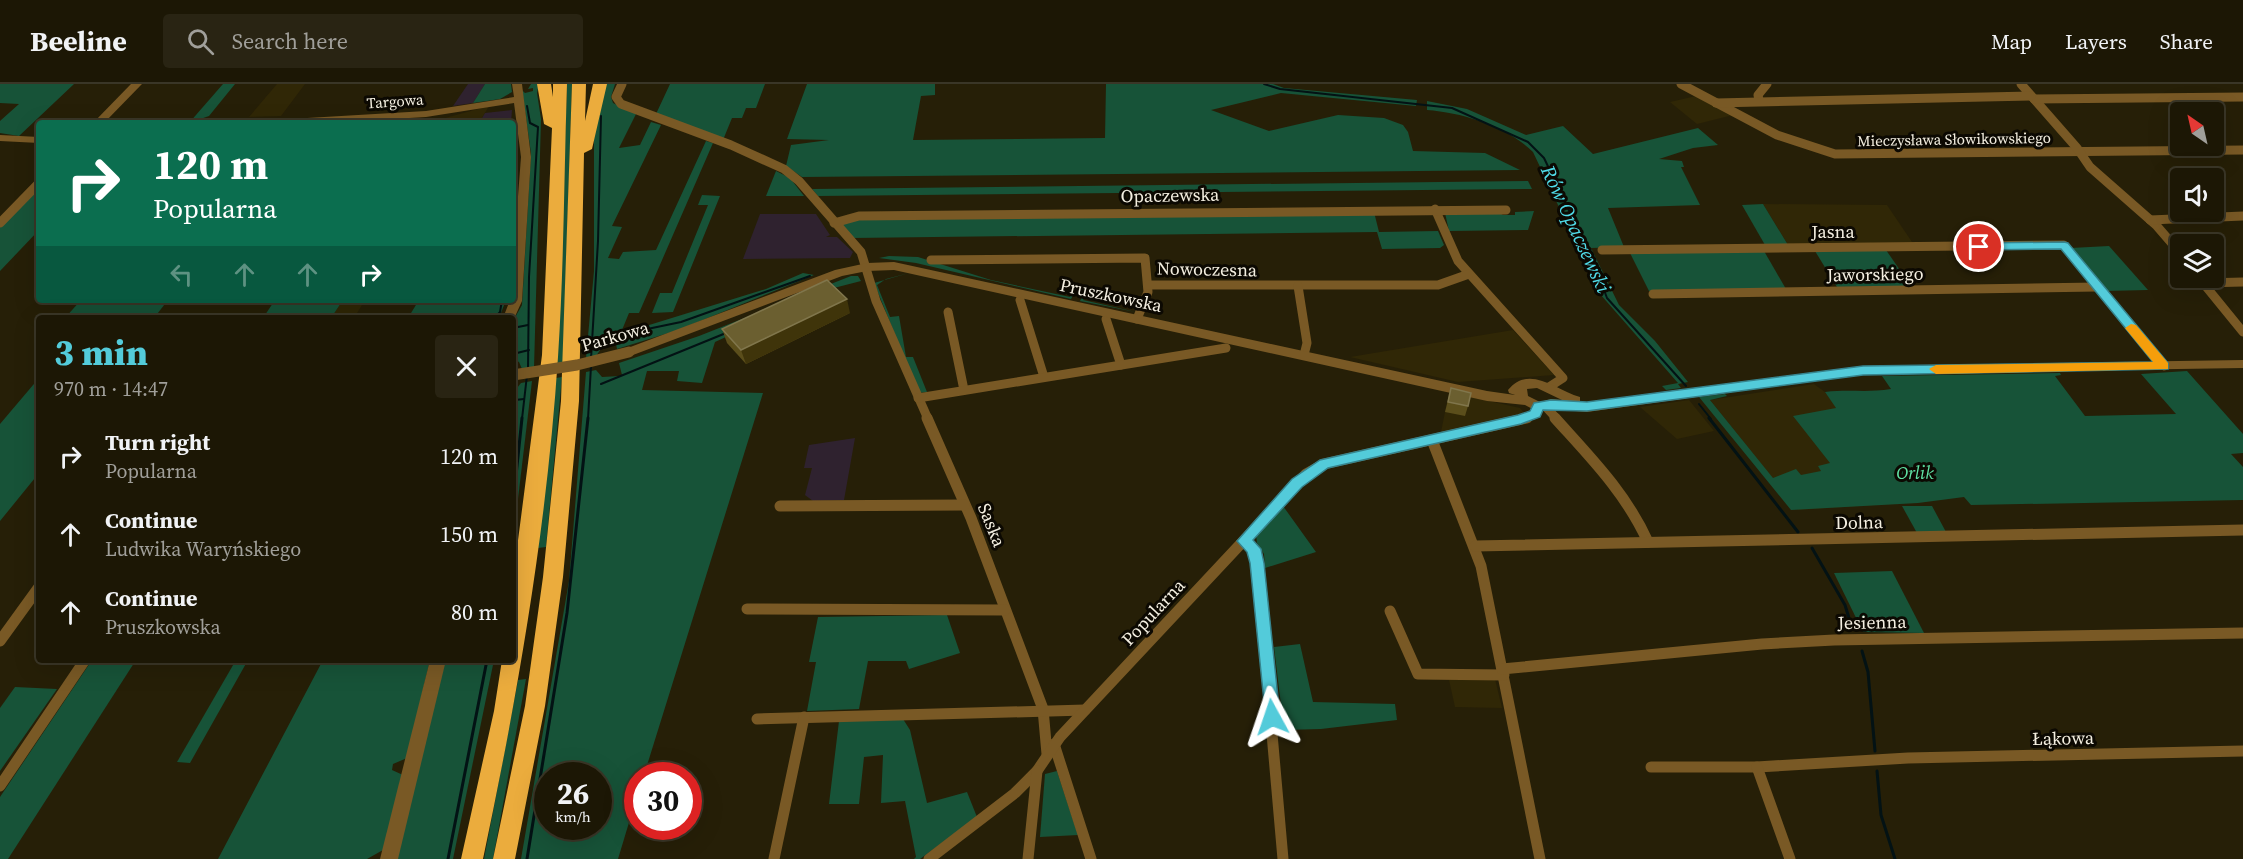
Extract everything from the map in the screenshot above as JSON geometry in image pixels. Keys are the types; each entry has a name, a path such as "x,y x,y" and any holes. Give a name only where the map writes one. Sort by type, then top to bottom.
{"highway":[{"path":"544,84 556,155"},
{"path":"516,629 544,420 550,355 560,84"},
{"path":"504,859 535,706 553,577 573,346 579,84"},
{"path":"578,176 600,84"},
{"path":"472,859 504,711 512,663"}],"street":[{"path":"102,120 137,84"},
{"path":"511,315 516,305 525,176 517,84"},
{"path":"622,84 616,97 621,104 777,166 799,180 861,252 867,267"},
{"name":"Mieczysława Słowikowskiego","path":"1681,84 1768,129 1815,149 1837,154 2243,150"},
{"path":"1759,100 1758,95 1767,84"},
{"path":"2021,84 2090,167 2150,220 2170,242"},
{"path":"1716,103 1759,100 2243,96"},
{"name":"Targowa","path":"324,120 426,114 519,99"},
{"path":"0,138 36,140"},
{"path":"0,223 36,186"},
{"path":"1435,209 1451,250 1469,274 1562,377 1547,399"},
{"name":"Opaczewska","path":"834,223 859,216 1506,210"},
{"path":"2150,220 2243,216"},
{"name":"Jasna","path":"1602,249 2064,245 2097,287"},
{"name":"Nowoczesna","path":"931,260 1142,257 1147,261 1148,285 1438,285 1469,274"},
{"name":"Pruszkowska","path":"723,317 825,278 867,267 909,268 1482,393 1522,394"},
{"name":"Saska","path":"867,267 876,301 964,505 1043,710 1051,749 1091,859"},
{"path":"2224,281 2243,282"},
{"path":"1137,319 1148,294 1148,285"},
{"path":"1298,286 1307,343 1304,355"},
{"path":"2097,287 2164,366"},
{"name":"Jaworskiego","path":"1653,294 2097,287"},
{"path":"2207,288 2243,332"},
{"path":"1020,300 1044,377"},
{"path":"948,312 964,390"},
{"name":"Parkowa","path":"516,375 570,367 628,352 723,317"},
{"path":"1106,319 1121,365"},
{"path":"918,398 1226,348"},
{"path":"1522,394 1587,407 1863,370 2243,364"},
{"path":"1522,394 1533,382 1627,504 1648,543"},
{"name":"Popularna","path":"929,859 1015,793 1037,771 1051,749 1086,710 1297,483 1324,464 1521,420 1536,414 1547,399"},
{"path":"1431,440 1475,546 1540,859"},
{"path":"780,506 964,505"},
{"name":"Dolna","path":"1475,546 2243,530"},
{"path":"1244,541 1253,549 1257,563 1283,859"},
{"path":"0,641 36,591"},
{"path":"747,609 1005,610"},
{"name":"Jesienna","path":"1390,611 1418,674 1425,676 1503,672 1762,644 1834,640 2243,633"},
{"path":"0,786 83,663"},
{"path":"389,859 437,663"},
{"path":"758,719 1086,710"},
{"path":"774,859 804,717"},
{"name":"Łąkowa","path":"1651,767 1757,767 1884,759 2243,752"},
{"path":"1757,767 1790,859"},
{"path":"1028,859 1037,771"}],"shaded area":[{"path":"277,84 305,84 281,116 249,117"},
{"path":"468,84 485,84 473,103 453,106"},
{"path":"1696,96 1733,115 1697,124 1670,102"},
{"path":"489,106 481,120 424,120 426,118 445,118"},
{"path":"512,110 511,120 481,120 485,113"},
{"path":"1763,204 1887,205 1912,242 1788,245"},
{"path":"760,214 816,214 830,235 826,237 837,237 853,252 850,258 743,259"},
{"path":"341,303 363,303 356,315 333,315"},
{"path":"1513,330 1554,375 1458,382 1350,357"},
{"path":"1814,384 1825,392 1907,503 1798,510 1710,400"},
{"path":"1449,392 1520,408 1524,413 1441,432"},
{"path":"1689,400 1714,431 1677,439 1640,407"},
{"path":"855,438 844,500 813,501 805,495 812,468 804,468 809,445"},
{"path":"1495,679 1502,708 1455,707 1449,680"}],"green space":[{"path":"0,84 74,84 19,136 0,133 0,121 19,104 0,103"},
{"path":"223,84 235,84 209,116 192,120"},
{"path":"485,84 511,84 512,92 500,99 473,103"},
{"path":"531,84 539,84 537,93 541,119 534,368 522,369 516,360 516,316 522,305 531,153 522,90 525,93 533,91 533,88 528,89"},
{"path":"567,84 572,84 563,363 557,364"},
{"path":"604,84 615,84 611,97 613,103 636,114 619,148 640,145 651,122 661,125 612,226 622,227 608,258 619,259 623,252 656,250 706,141 713,143 639,313 629,313 622,330 633,330 766,289 803,273 814,275 678,330 617,349 615,339 605,343 596,356 586,358 594,271 594,137"},
{"path":"670,84 765,84 756,108 746,108 742,118 732,118 723,140 656,114"},
{"path":"807,84 935,84 935,95 921,96 913,140 1105,138 1106,84 1273,84 1284,88 1417,100 1416,106 1281,93 1211,110 1269,131 1338,115 1384,118 1403,125 1408,132 1413,151 1485,153 1520,170 802,177 786,166 791,145 829,140 787,139"},
{"path":"1427,101 1467,109 1526,135 1563,126 1593,154 1698,128 1718,145 1693,148 1659,159 1682,161 1684,167 1681,167 1700,205 1608,208 1624,247 1591,248 1619,305 1655,341 1688,382 1678,384 1681,388 1666,390 1662,386 1678,383 1600,294 1533,152 1510,135 1484,122 1455,114 1427,110"},
{"path":"776,171 790,178 804,196 766,196"},
{"path":"1528,181 1532,189 818,196 812,189"},
{"path":"36,191 36,233 0,271 0,227"},
{"path":"702,195 720,196 673,312 652,313 660,293 672,293 708,205 698,205"},
{"path":"1763,204 1788,245 1765,245 1742,205"},
{"path":"1496,211 1503,215 1515,215 1515,212 1534,211 1528,230 1449,231 1445,213"},
{"path":"1374,212 1379,232 1438,231 1444,245 1440,248 1382,249 1377,232 852,238 843,227 843,223 850,220"},
{"path":"2109,246 2148,290 2105,291 2071,248"},
{"path":"1886,250 1911,286 1837,287 1815,251"},
{"path":"1764,251 1786,289 1649,291 1630,253"},
{"path":"918,257 991,280 1070,297 1075,289 1089,293 1083,300 1136,312 1080,301 1084,293 1076,290 1071,299 916,263 879,258"},
{"path":"851,276 858,276 861,281 830,289 715,342 702,383 677,381 679,371 647,371 642,390 763,393 648,762 624,762 624,839 618,859 521,859 534,784 534,840 612,840 612,762 538,762 569,581 586,372 596,370 602,377 620,376 622,375 619,363 699,336"},
{"path":"884,280 877,285 890,317 899,316 906,357 913,357 927,392 919,393 874,283"},
{"path":"78,303 166,303 156,315 68,315"},
{"path":"273,303 341,303 333,315 265,315"},
{"path":"417,303 505,303 500,315 410,315"},
{"name":"Orlik","path":"2187,371 2243,434 2243,453 2231,454 2243,467 2243,500 1971,505 1964,497 1918,503 1791,510 1699,397 1725,394 1727,396 1710,400 1773,478 1796,469 1801,475 1821,471 1818,466 1830,463 1793,416 1836,408 1825,392 1891,389 1882,376 2060,373 2061,375 2055,376 2085,416 2176,414 2141,374"},
{"path":"562,377 546,547 538,548 556,378"},
{"path":"532,381 516,516 516,389 521,383"},
{"path":"36,382 36,477 0,521 0,424"},
{"path":"1283,506 1316,552 1265,568 1264,554 1257,543 1256,535"},
{"path":"1902,506 1932,506 1946,532 1917,533"},
{"path":"1892,571 1924,633 1863,632 1834,573"},
{"path":"947,615 960,653 909,669 906,661 868,661 859,709 807,711 816,662 809,662 818,617"},
{"path":"1300,644 1313,702 1395,704 1397,720 1321,729 1284,730 1274,647"},
{"path":"90,663 134,663 8,859 0,859 0,797"},
{"path":"234,663 246,663 190,763 177,762"},
{"path":"321,663 429,663 407,758 393,764 392,770 403,775 383,850 367,859 218,859"},
{"path":"444,663 493,663 453,859 397,859"},
{"path":"526,679 493,859 484,859 518,680"},
{"path":"15,687 57,689 0,771 0,708"},
{"path":"903,719 910,730 927,803 967,792 977,817 920,859 914,859 916,857 905,801 881,803 883,755 864,757 859,804 829,804 839,721"},
{"path":"1057,771 1078,835 1040,837 1045,774"}],"building":[{"path":"827,280 847,299 741,350 722,329"},
{"path":"1451,388 1471,393 1468,406 1448,402"}],"waterway":[{"name":"Rów Opaczewski","path":"1264,84 1280,89 1452,108 1528,142 1544,158 1594,263 1607,298 1686,386"},
{"path":"527,106 530,123 538,127 529,277 528,350"},
{"path":"591,359 598,241 601,116"},
{"path":"604,338 681,322 810,276"},
{"path":"498,315 502,303"},
{"path":"516,327 528,325"},
{"path":"601,384 726,333"},
{"path":"516,353 528,350"},
{"path":"528,350 528,369"},
{"path":"588,419 591,366"},
{"path":"522,419 527,375"},
{"path":"516,400 524,399"},
{"name":"Rów Opaczewski","path":"1699,404 1711,419"},
{"path":"516,475 522,418"},
{"path":"527,859 567,613 588,418"},
{"name":"Rów Opaczewski","path":"1709,418 1798,532"},
{"name":"Rów Opaczewski","path":"1812,548 1845,605 1852,628"},
{"name":"Rów Opaczewski","path":"1862,651 1868,672 1875,751"},
{"path":"448,859 486,663"},
{"name":"Rów Opaczewski","path":"1877,771 1881,815 1895,859"}],"slow traffic":[{"path":"1936,369 2164,366 2131,328"}],"route":[{"path":"1272,717 1257,563 1255,552 1244,541 1306,474 1324,464 1521,420 1536,414 1538,407 1551,404 1587,407 1863,370 2164,366 2064,245 1979,247"}]}
